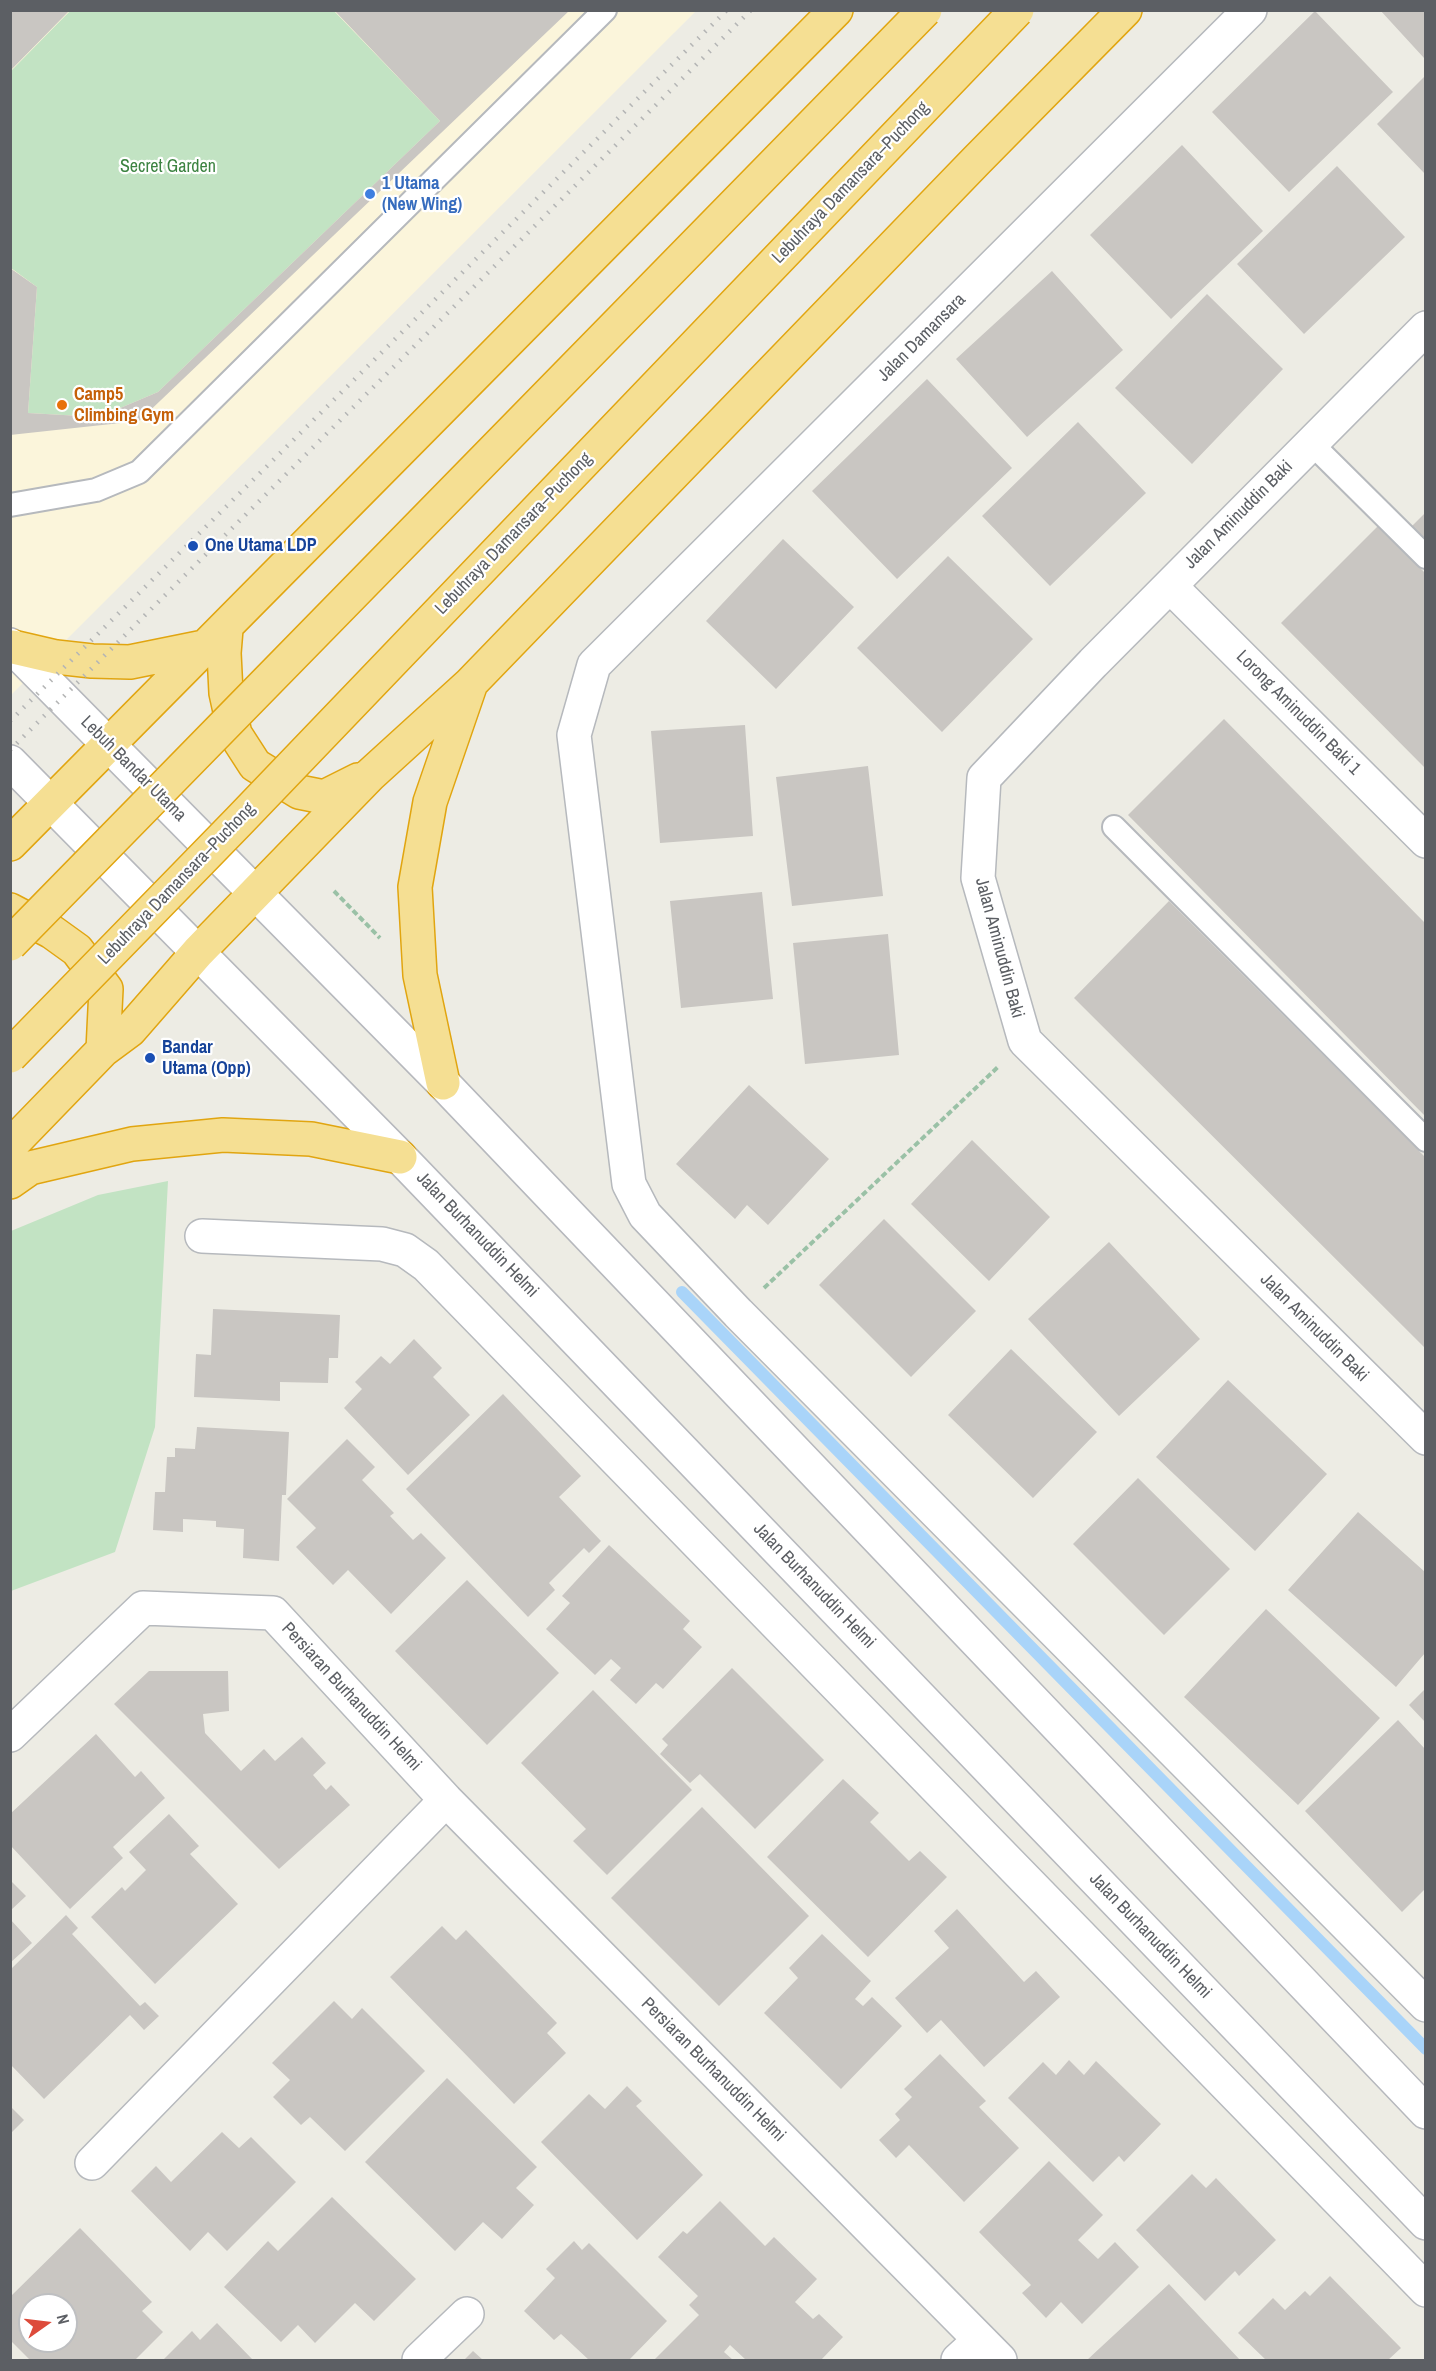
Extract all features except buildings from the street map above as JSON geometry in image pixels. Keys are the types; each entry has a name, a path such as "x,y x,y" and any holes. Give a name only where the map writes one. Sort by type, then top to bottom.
{"highway":[{"path":"10,844 836,10"},
{"path":"10,944 925,10"},
{"name":"Lebuhraya Damansara–Puchong","path":"10,1056 239,821 1017,10"},
{"path":"10,1146 103,1050 130,1030 198,952 370,775 470,684 1125,10"},
{"path":"12,646 56,657 130,662 217,637"},
{"path":"217,637 235,734 255,765 299,792 324,796 370,775"},
{"path":"443,1083 420,975 415,887 430,802 470,684"},
{"path":"10,910 52,932 77,951 106,989 103,1050"},
{"path":"10,1182 30,1168 132,1144 223,1135 311,1139 400,1156"}],"street":[{"name":"Jalan Damansara","path":"738,1313 645,1215 629,1184 574,735 594,665 1250,10"},
{"name":"Jalan Aminuddin Baki","path":"1425,328 1170,585 984,778 978,878 1025,1041 1425,1438"},
{"name":"Lorong Aminuddin Baki 1","path":"1170,585 1425,841"},
{"name":"Lebuh Bandar Utama","path":"12,646 256,893"},
{"path":"10,762 198,952"},
{"path":"256,893 443,1083 1425,2112"},
{"name":"Jalan Burhanuddin Helmi","path":"198,952 400,1156 1425,2223"},
{"path":"202,1236 382,1244 405,1250 426,1265 1425,2290"},
{"path":"738,1313 1425,2005"},
{"name":"Persiaran Burhanuddin Helmi","path":"10,1734 143,1608 273,1613 446,1800 979,2354"},
{"path":"92,2163 446,1800"},
{"path":"419,2361 467,2314"}],"lane":[{"path":"10,505 96,490 139,472 605,10"},
{"path":"1311,443 1425,557"},
{"path":"1114,827 1425,1140"}],"path":[{"path":"333,891 381,939"},
{"path":"738,1313 1025,1041"}],"shaded area":[{"path":"11,11 696,11 11,695"}],"green space":[{"name":"Secret Garden","path":"70,11 334,11 440,121 158,392 99,417 28,413 37,287 11,268 11,71"},
{"path":"168,1181 155,1427 115,1552 11,1591 11,1231 98,1195"}],"waterway":[{"path":"682,1292 1426,2049"}],"railway":[{"path":"10,721 727,10"},
{"path":"10,750 751,10"}],"place":[{"name":"1 Utama (New Wing)","path":"370,194"},
{"name":"Camp5 Climbing Gym","path":"62,405"},
{"name":"One Utama LDP","path":"193,546"},
{"name":"Bandar Utama (Opp)","path":"150,1058"}]}
